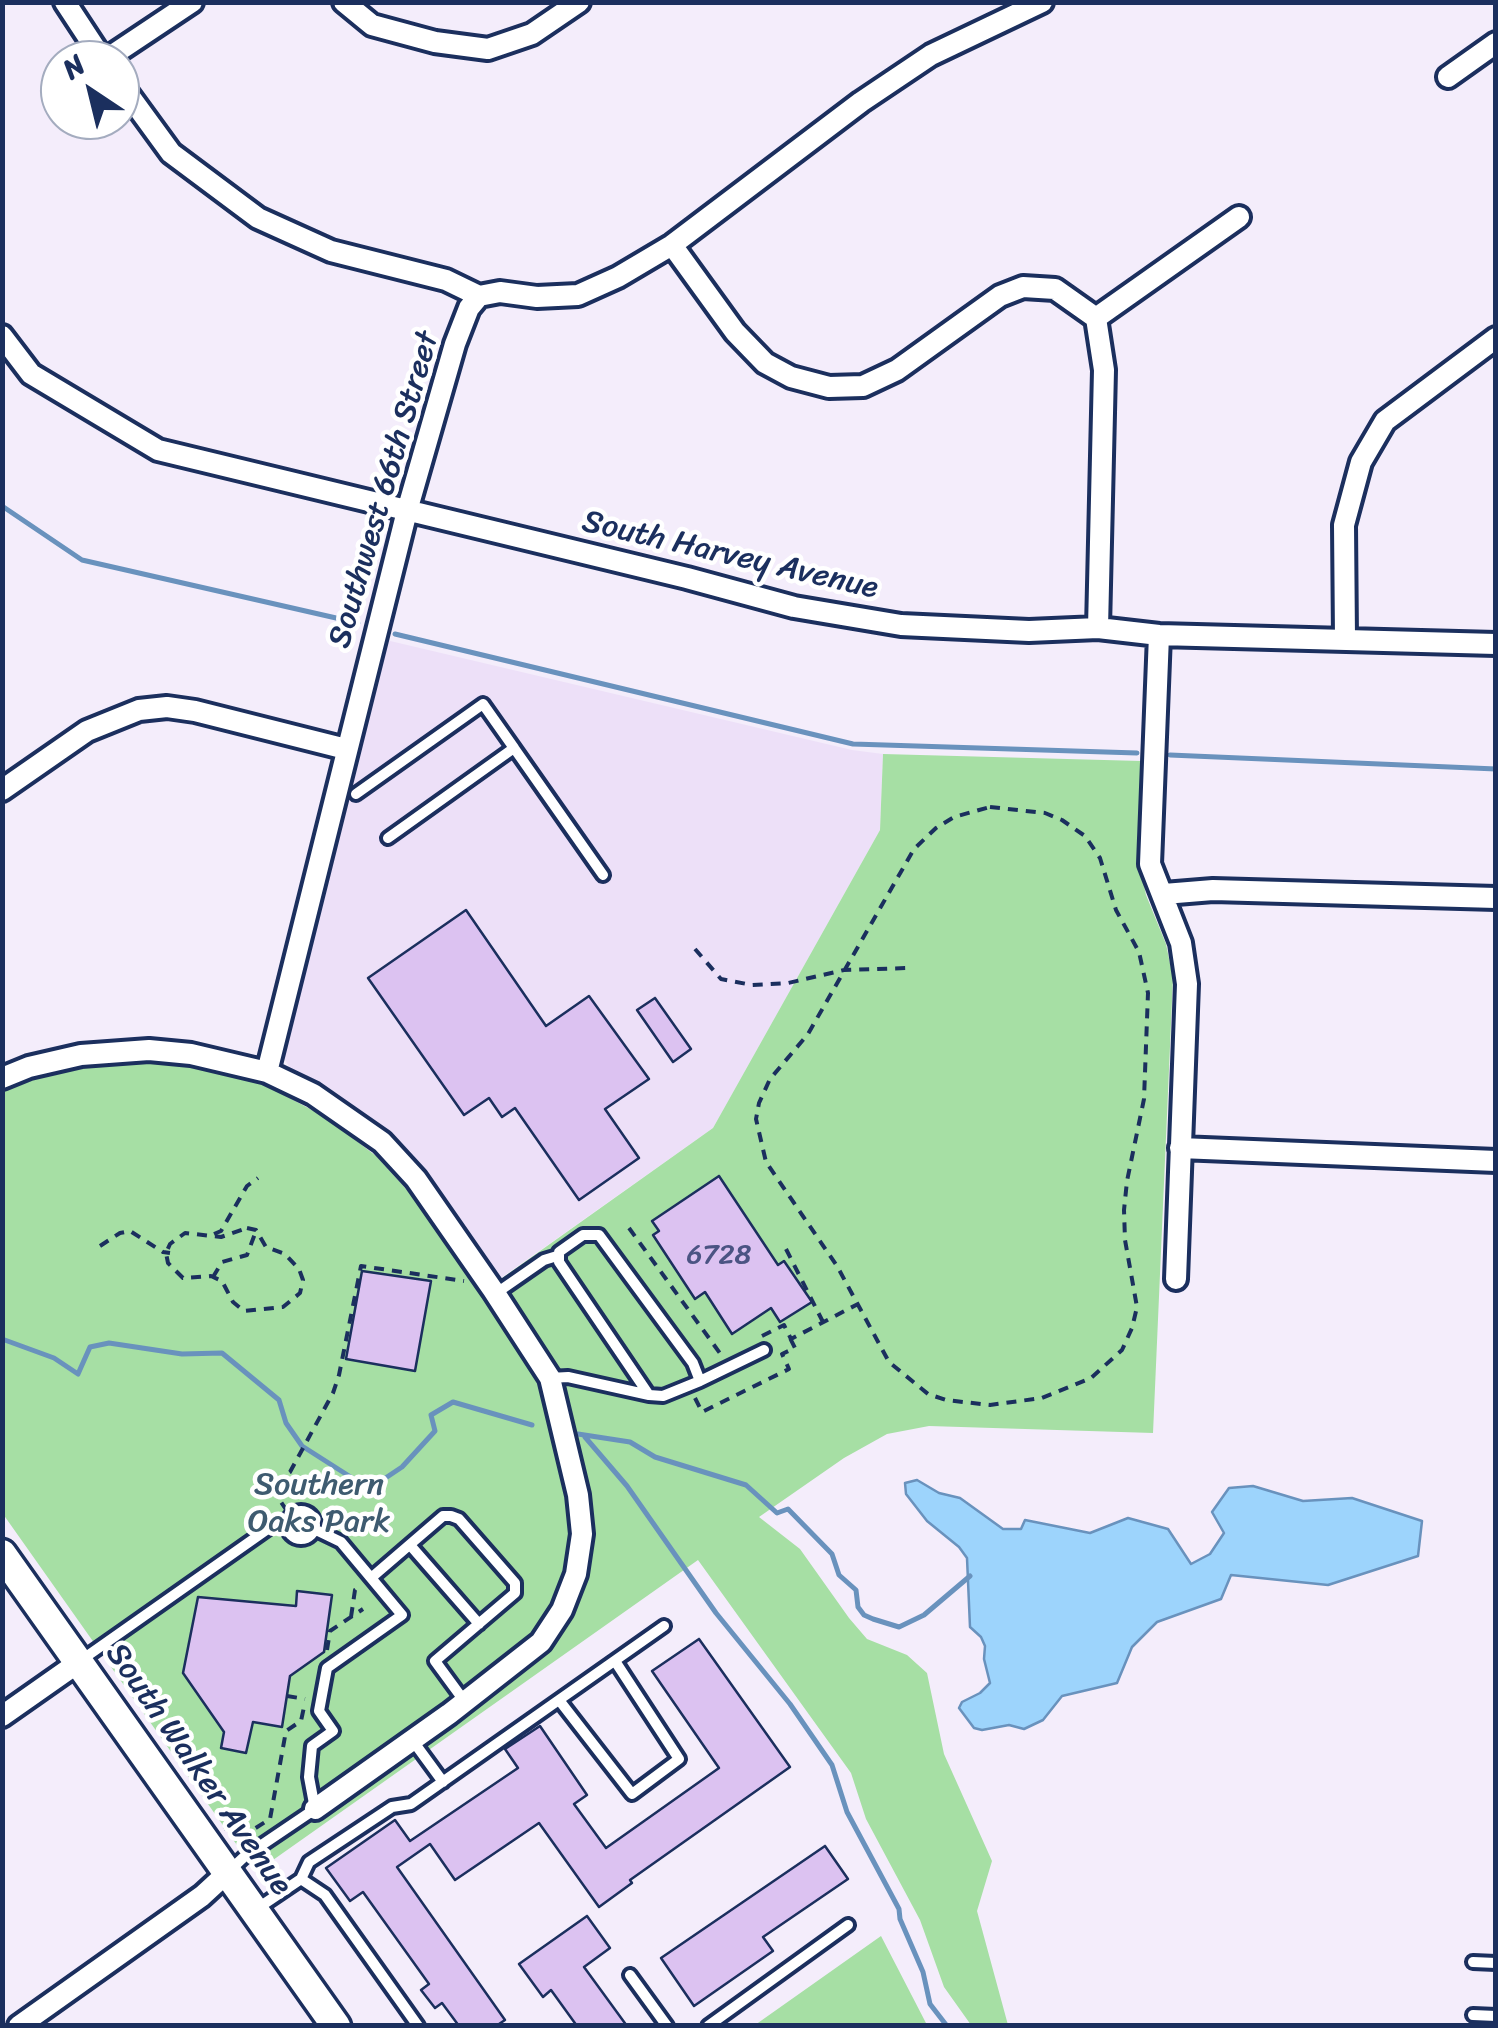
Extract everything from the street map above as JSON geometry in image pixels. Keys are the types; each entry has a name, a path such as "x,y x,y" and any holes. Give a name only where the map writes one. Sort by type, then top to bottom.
{"main road":[{"name":"South Walker Avenue","path":"2,1554 336,2026"}],"street":[{"path":"65,2 91,40"},
{"path":"134,40 192,2"},
{"path":"344,2 372,25 435,42 488,49 532,34 579,2"},
{"path":"140,111 171,153 258,218 331,250 446,280 479,296 500,292 537,297 578,295 672,245 861,102 931,55 1042,2"},
{"path":"1448,76 1496,43"},
{"path":"1096,318 1238,217"},
{"path":"672,245 735,332 765,363 790,377 829,386 863,386 897,370 1000,296 1023,288 1055,288 1096,318 1104,370 1098,628"},
{"name":"Southwest 66th Street","path":"268,1072 406,511 455,344 469,308 479,296"},
{"name":"South Harvey Avenue","path":"2,336 31,374 158,450 687,578 794,608 901,624 1030,631 1098,628 1158,635 1496,644"},
{"path":"1345,638 1344,525 1361,462 1385,422 1496,338"},
{"path":"1158,635 1150,864 1181,943 1186,984 1176,1279"},
{"path":"2,790 88,731 139,710 195,710 346,749"},
{"path":"1164,894 1213,890 1496,898"},
{"path":"2,1078 29,1066 81,1055 149,1050 191,1054 268,1072 312,1094 382,1142 416,1179 550,1378 578,1496 582,1534 576,1574 562,1610 540,1642 315,1810"},
{"path":"1180,1148 1496,1160"},
{"path":"2,1716 79,1662"},
{"path":"19,2026 202,1896 227,1873"}],"lane":[{"path":"356,794 484,704 603,875"},
{"path":"388,838 514,748"},
{"path":"494,1292 544,1260 558,1256 582,1235 599,1235 693,1364 700,1381"},
{"path":"558,1256 649,1395"},
{"path":"550,1378 568,1377 663,1396 764,1350"},
{"path":"79,1662 298,1510 309,1512 314,1529 308,1537 296,1538 288,1530 288,1519"},
{"path":"371,1578 443,1516 460,1519 515,1583 515,1592 435,1661 464,1702"},
{"path":"227,1873 244,1857 315,1810 309,1777 312,1746 332,1731 319,1711 327,1668 402,1614 340,1542 314,1529"},
{"path":"410,1545 479,1624"},
{"path":"255,1911 301,1879 309,1862 392,1806 411,1804 664,1626"},
{"path":"559,1700 632,1794 680,1759 614,1661"},
{"path":"412,1740 442,1782"},
{"path":"301,1879 325,1895 418,2026"},
{"path":"708,2026 848,1925"},
{"path":"1473,1962 1496,1963"},
{"path":"630,1975 666,2026"},
{"path":"1473,2015 1496,2016"}],"path":[{"path":"1010,807 1062,820 1094,847 1116,910 1139,952 1148,993 1142,1112 1126,1181 1124,1210 1125,1240 1137,1306 1132,1328 1122,1350 1108,1366 1068,1389 1030,1400 990,1405 946,1400 911,1383 888,1362 858,1304 816,1232 766,1162 756,1119 759,1104 770,1078 808,1034 898,873 924,838 970,811 1010,807"},
{"path":"695,950 721,978 752,985 788,984 844,970 906,968"},
{"path":"210,1236 220,1231 247,1186 258,1178"},
{"path":"229,1217 232,1228 256,1230"},
{"path":"629,1228 720,1357 736,1349"},
{"path":"238,1230 221,1237 185,1233 174,1240 168,1253 172,1270 183,1278 213,1277 222,1281 244,1311 269,1311 294,1300 302,1280 299,1269 285,1254 266,1248 256,1230"},
{"path":"213,1277 222,1262 241,1259 250,1252 256,1230"},
{"path":"100,1246 130,1231 168,1253"},
{"path":"786,1249 823,1322"},
{"path":"288,1519 270,1486 290,1472 339,1375 361,1266 470,1282 481,1298 494,1292"},
{"path":"752,1341 784,1325 791,1339 858,1304"},
{"path":"351,1617 356,1590 371,1578"},
{"path":"326,1654 330,1631 362,1609"},
{"path":"224,1829 230,1826 252,1833 272,1814 286,1731 301,1721 305,1699 287,1696"}],"shaded area":[{"path":"386,640 852,750 883,754 880,830 713,1128 498,1280 433,1184 408,1156 338,1095 294,1075 284,1058"}],"green space":[{"name":"Southern Oaks Park","path":"883,754 1141,761 1137,851 1146,895 1166,944 1173,978 1153,1433 929,1426 887,1434 844,1458 759,1517 800,1549 867,1639 907,1655 927,1673 944,1754 992,1861 977,1911 1008,2025 971,2025 944,1987 920,1920 866,1819 851,1773 698,1560 256,1872 3,1514 2,1089 23,1079 101,1063 163,1061 263,1084 327,1118 376,1156 408,1191 481,1293 713,1128 880,830"},
{"path":"881,1936 927,2025 755,2025"}],"water":[{"path":"917,1480 939,1493 960,1498 1003,1529 1021,1529 1025,1520 1090,1533 1128,1518 1168,1529 1191,1564 1210,1554 1224,1533 1212,1512 1229,1488 1253,1486 1303,1501 1352,1498 1422,1521 1418,1556 1328,1585 1231,1575 1221,1599 1157,1622 1132,1647 1117,1683 1062,1696 1043,1720 1024,1729 1009,1725 982,1730 974,1728 959,1708 990,1683 985,1646 970,1627 967,1558 927,1521 906,1494 905,1483"}],"building":[{"path":"466,910 546,1026 589,996 649,1079 605,1109 639,1158 579,1200 515,1108 502,1117 489,1098 464,1115 368,978"},
{"path":"655,998 691,1049 673,1062 637,1010"},
{"path":"719,1176 778,1265 784,1261 812,1302 780,1322 771,1308 732,1334 705,1292 695,1299 653,1235 659,1231 652,1221"},
{"path":"362,1271 431,1281 415,1371 346,1359"},
{"path":"297,1591 332,1595 324,1652 290,1676 282,1727 253,1722 246,1753 221,1748 224,1732 183,1673 198,1597 296,1606"},
{"path":"699,1639 790,1767 630,1880 632,1883 599,1907 539,1823 455,1880 430,1844 397,1867 505,2020 496,2026 459,2026 442,2003 435,2008 421,1990 429,1984 363,1892 350,1901 326,1868 395,1820 410,1841 518,1768 505,1749 540,1726 587,1795 574,1804 606,1848 719,1768 652,1671"},
{"path":"825,1846 848,1879 763,1937 773,1951 694,2006 661,1958"},
{"path":"587,1916 610,1948 584,1967 627,2026 577,2026 551,1990 543,1997 519,1964"}],"waterway":[{"path":"2,506 82,560 358,623"},
{"path":"395,634 853,744 1137,753"},
{"path":"1170,755 1496,769"},
{"path":"2,1339 54,1358 78,1374 90,1347 109,1343 182,1354 222,1353 279,1400 286,1423 302,1446 360,1483 384,1479 402,1467 435,1431 431,1415 453,1402 532,1425"},
{"path":"578,1434 630,1442 655,1457 746,1485 777,1513 788,1509 832,1554 839,1575 856,1590 858,1607 873,1619 899,1627 924,1615 970,1576"},
{"path":"585,1437 627,1486 716,1613 790,1704 832,1765 847,1812 899,1909 923,1972 930,2004 947,2026"}]}
